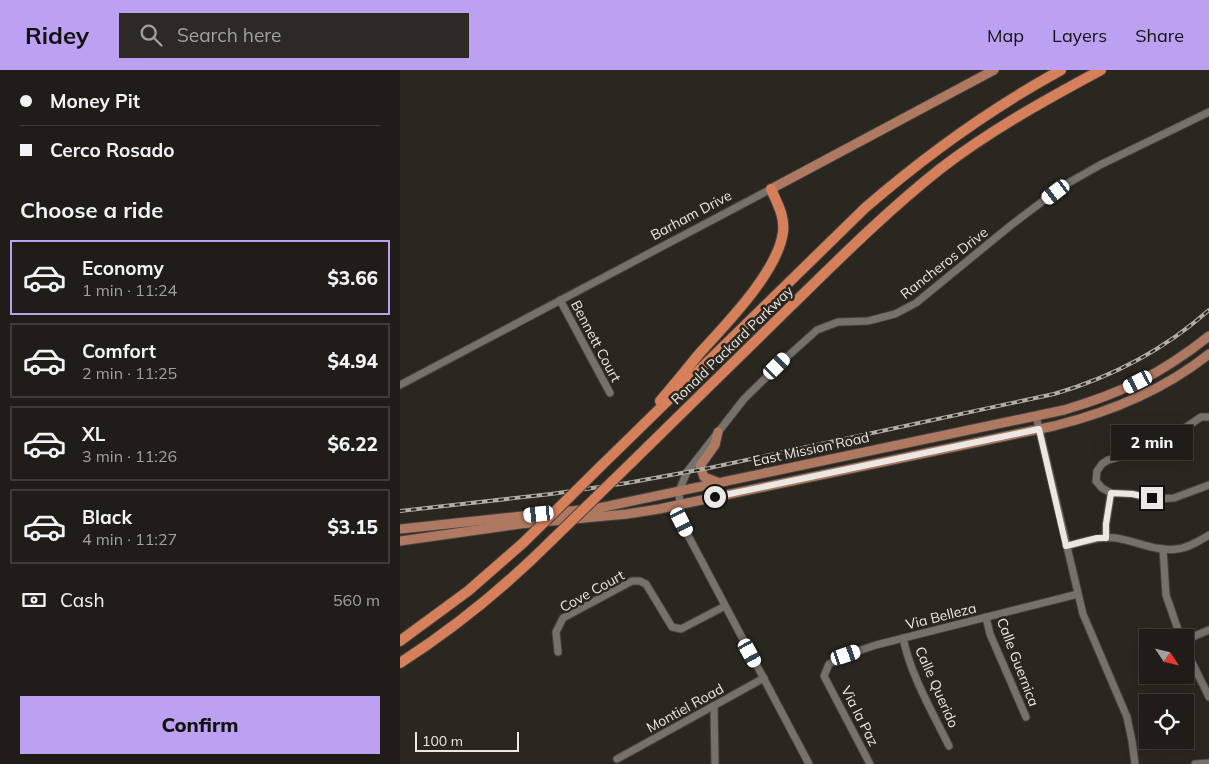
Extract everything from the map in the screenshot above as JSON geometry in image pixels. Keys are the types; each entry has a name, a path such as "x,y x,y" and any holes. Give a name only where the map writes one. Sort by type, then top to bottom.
{"highway":[{"name":"Ronald Packard Parkway","path":"400,641 460,597 523,543 865,208 936,150 985,115 1061,70"},
{"name":"Ronald Packard Parkway","path":"400,663 453,627 526,566 866,232 905,197 1006,123 1101,70"},
{"path":"622,446 737,311 766,272 780,244 782,233 781,212 771,188"}],"main road":[{"name":"Barham Drive","path":"771,188 994,70"},
{"name":"East Mission Road","path":"400,529 598,508 1036,416 1086,403 1128,388 1170,365 1209,336"},
{"name":"East Mission Road","path":"400,541 520,524 627,514 1076,421 1154,389 1209,354"},
{"path":"718,432 715,445 700,466 704,477 719,482"},
{"path":"848,469 850,463 870,450"}],"street":[{"name":"Rancheros Drive","path":"679,491 687,472 744,399 817,330 838,322 868,321 895,314 916,304 1006,229 1063,186 1100,165 1209,112"},
{"name":"Barham Drive","path":"400,385 771,188"},
{"name":"Bennett Court","path":"560,300 610,393"},
{"path":"1036,416 1083,614 1127,717 1135,764"},
{"path":"1209,417 1201,417 1157,444 1102,464 1097,471 1096,481 1102,488 1111,493 1132,494 1152,498 1174,498 1209,485"},
{"path":"679,491 682,522 809,764"},
{"path":"1106,538 1106,524 1111,493"},
{"path":"1066,546 1097,538 1115,538 1177,549 1189,546 1209,535"},
{"path":"1163,548 1166,595 1177,629"},
{"name":"Cove Court","path":"558,652 556,632 564,618 632,581 640,581 646,584 672,627 681,629 725,606"},
{"name":"Via Belleza","path":"827,680 824,676 829,664 846,655 876,645 1078,594"},
{"name":"Calle Guernica","path":"986,617 990,634 1026,717"},
{"path":"1194,636 1209,630"},
{"name":"Calle Querido","path":"903,638 906,655 913,672 949,746"},
{"path":"1194,666 1209,697"},
{"name":"Montiel Road","path":"617,759 764,678"},
{"name":"Via la Paz","path":"827,680 870,764"},
{"path":"714,706 715,764"},
{"path":"1195,764 1209,762"}],"railway":[{"path":"400,511 551,494 627,483 709,468 1054,394 1096,379 1136,361 1174,338 1209,310"}],"route":[{"path":"715,497 1039,429 1066,546 1097,538 1106,538 1106,524 1111,493 1132,494 1152,498"}]}
